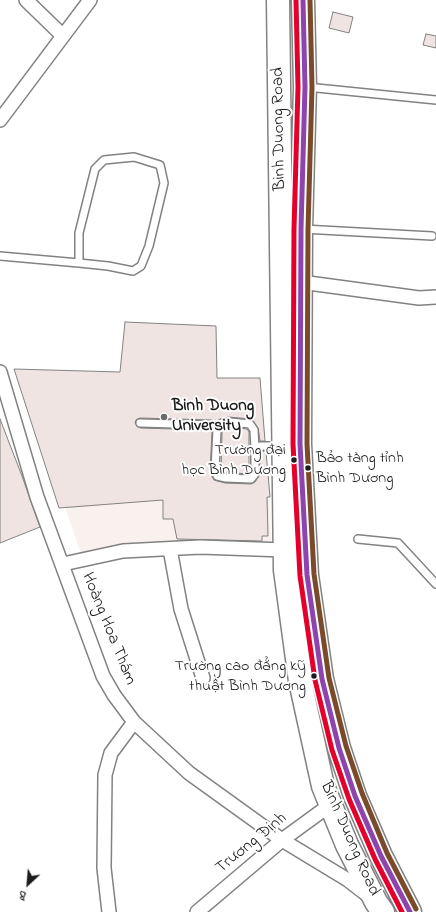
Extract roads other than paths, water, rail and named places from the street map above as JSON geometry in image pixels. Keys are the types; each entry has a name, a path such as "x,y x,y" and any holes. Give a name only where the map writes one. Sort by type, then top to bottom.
{"highway":[{"name":"Binh Duong Road","path":"278,0 284,570 300,681 323,786 347,845 379,907"},
{"name":"Binh Duong Road","path":"303,0 305,87 301,229 300,444 307,575 322,679 339,748 355,796 381,856 410,912"},
{"path":"330,805 355,796"}],"street":[{"path":"26,0 62,35"},
{"path":"0,120 62,35 90,0"},
{"path":"301,282 419,298 436,297"},
{"path":"419,298 436,307"},
{"name":"Hoàng Hoa Thám","path":"0,372 37,497 64,564 103,676 114,695 134,722 189,773 282,840 348,880 379,907"},
{"path":"64,564 123,551 200,547 284,550"},
{"path":"170,549 181,609 203,678"},
{"path":"109,912 104,868 105,775 111,753 134,722"},
{"name":"Trương Định","path":"201,911 282,840 330,805"}],"lane":[{"path":"305,87 436,100"},
{"path":"0,256 79,263 133,271 141,266 149,246 164,183 160,166 134,157 104,160 95,168 79,233 79,263"},
{"path":"301,229 432,236"},
{"path":"230,422 250,424 254,430 255,449 255,474 251,479 244,480 217,476 215,470 217,430 221,424 230,422"},
{"path":"140,423 212,425 217,430"},
{"path":"255,449 260,446 283,446"},
{"path":"358,539 398,543 436,584"}],"place":[{"name":"Binh Duong University","path":"164,417"},
{"name":"Trường đại học Bình Dương","path":"294,460"},
{"name":"Bảo tàng tỉnh Bình Dương","path":"308,468"},
{"name":"Trường cao đẳng kỹ thuật Bình Dương","path":"314,676"}]}
